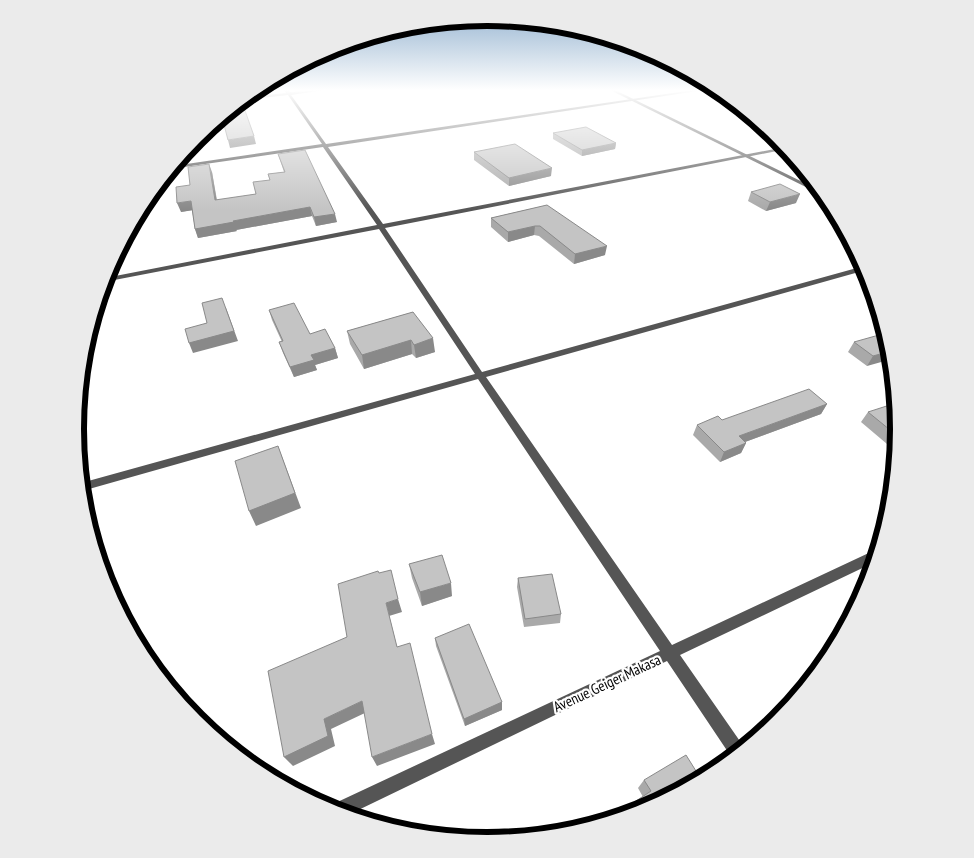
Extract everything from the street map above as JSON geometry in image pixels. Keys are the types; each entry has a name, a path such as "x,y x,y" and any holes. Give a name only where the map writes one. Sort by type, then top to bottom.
{"street":[{"path":"314,130 382,226 480,375 734,747"},
{"path":"181,167 426,130"},
{"path":"692,130 809,187"},
{"path":"114,278 777,150"},
{"path":"88,484 857,270"},
{"name":"Avenue Geiger Makasa","path":"347,806 867,560"}],"building":[{"path":"225,130 252,130 254,136 228,140"},
{"path":"569,130 592,130 616,143 582,150 553,133"},
{"path":"515,144 552,168 509,178 474,152"},
{"path":"305,150 335,214 314,217 310,207 195,229 191,201 177,203 176,187 190,185 188,167 209,164 215,200 256,194 253,182 270,180 268,174 285,172 278,154"},
{"path":"780,184 800,194 770,202 751,192"},
{"path":"547,205 607,246 575,254 540,226 508,232 491,218"},
{"path":"222,298 234,331 189,343 185,329 207,323 202,303"},
{"path":"294,303 310,334 325,329 335,348 311,355 314,360 290,367 279,342 283,341 269,310"},
{"path":"413,312 433,338 414,345 411,340 362,355 347,331"},
{"path":"878,335 883,353 873,356 854,342"},
{"path":"809,389 827,404 739,436 746,443 724,452 697,425 718,416 722,420"},
{"path":"889,405 890,430 868,412"},
{"path":"278,446 295,493 249,511 235,461"},
{"path":"442,555 451,583 420,592 409,564"},
{"path":"391,570 398,599 386,603 397,647 410,643 432,734 372,757 362,701 324,719 328,736 284,757 268,671 347,637 338,584 378,571 379,573"},
{"path":"552,574 561,614 525,619 518,578"},
{"path":"469,624 502,702 464,719 435,638"},
{"path":"686,755 697,773 665,790 630,805 651,791 644,780"}]}
